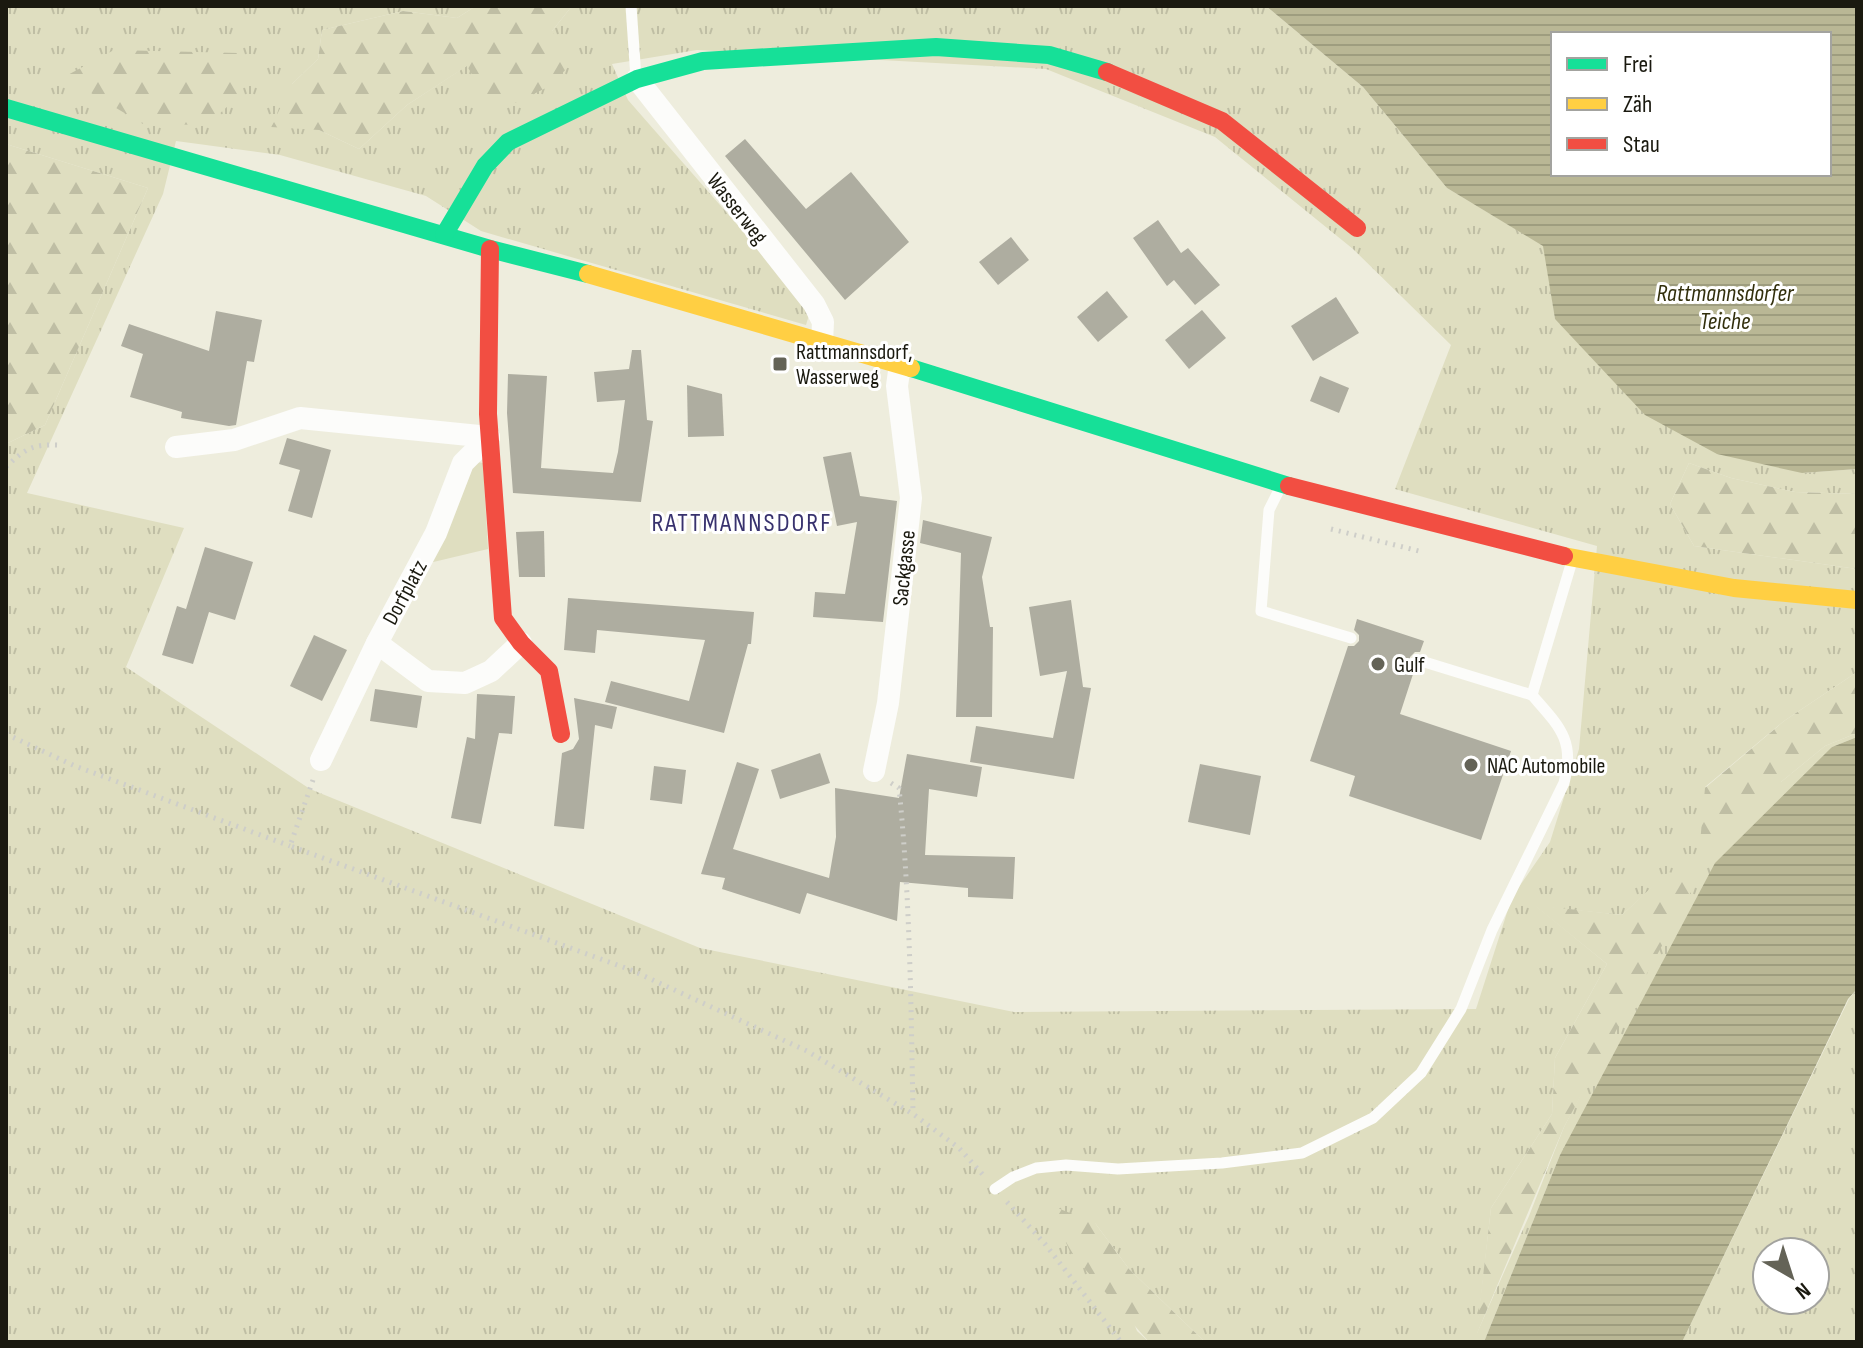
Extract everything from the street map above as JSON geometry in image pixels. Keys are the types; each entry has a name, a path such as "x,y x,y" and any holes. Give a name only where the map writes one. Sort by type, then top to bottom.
{"main road":[{"path":"444,235 485,166 508,142 637,79 703,61 936,47 1049,55 1112,73 1222,121 1357,228"},
{"path":"6,108 900,364 1282,484 1573,558 1734,588 1857,600"},
{"path":"490,249 489,437 503,618 521,643 549,671 561,734"}],"street":[{"name":"Wasserweg","path":"637,79 814,304 823,322 822,343"},
{"name":"Sackgasse","path":"874,771 888,703 911,498 897,386 900,364"},
{"path":"176,447 234,440 300,418 489,437"},
{"name":"Dorfplatz","path":"489,437 463,463 436,533 377,643 428,681 465,683 491,671 521,643"},
{"path":"321,760 377,643"}],"lane":[{"path":"631,6 637,79"},
{"path":"1282,484 1269,510 1261,611 1351,638"},
{"path":"1532,695 1573,558"},
{"path":"995,1189 1013,1177 1048,1166 1133,1168 1222,1163 1302,1153 1373,1118 1421,1073 1461,1009 1492,930 1564,783 1568,746 1564,734 1532,695 1418,660"}],"path":[{"path":"6,467 23,451 38,444 59,445"},
{"path":"6,734 75,766 631,970 807,1051 913,1114 959,1148 1045,1244 1121,1342"},
{"path":"290,846 321,760"},
{"path":"874,771 899,788 911,974 913,1114"}],"green space":[{"path":"6,6 476,6 457,18 403,11 322,30 318,59 292,84 319,130 359,149 407,105 468,65 552,31 572,6 1266,6 1363,87 1447,188 1544,246 1555,319 1802,473 1857,469 1857,494 1795,492 1731,478 1689,463 1670,504 1694,546 1857,569 1857,672 1784,721 1705,787 1781,782 1825,746 1857,733 1857,737 1832,747 1560,1155 1484,1342 1205,1342 1129,1269 1095,1223 1137,1331 1149,1342 6,1342 6,444 45,425 148,188 6,144","holes":["697,50 1046,69 1215,137 1353,249 1451,345 1395,489 1597,546 1579,749 1550,842 1512,897 1476,1009 1014,1012 700,948 310,789 126,667 184,528 27,493 163,194 176,141 280,155 426,196 481,231 806,325 809,315 776,269 628,100 612,64","1668,873 1623,1014 1564,1127 1477,1333 1491,1208 1552,1114 1555,1058 1607,964 1536,906 1622,915"]},
{"path":"476,6 572,6 552,31 569,66 550,86 495,113 467,66 407,105 359,149 319,130 271,127 292,84 318,59 322,30 403,11 457,18"},
{"path":"114,50 238,53 239,96 207,125 143,124 64,77"},
{"path":"6,144 148,188 45,425 6,444"},
{"path":"471,461 483,463 488,549 425,564"},
{"path":"1689,463 1731,478 1795,492 1857,494 1857,569 1694,546 1670,504"},
{"path":"1857,672 1857,733 1825,746 1781,782 1713,853 1700,843 1705,788 1784,721"},
{"path":"1668,872 1695,877 1691,892 1564,1127 1476,1336 1491,1208 1552,1114 1555,1058 1607,964 1534,905 1622,915"},
{"path":"1857,989 1857,1342 1682,1342 1849,999"},
{"path":"1050,1205 1095,1223 1129,1269 1205,1342 1149,1342 1070,1252"}],"water":[{"name":"Rattmannsdorfer Teiche","path":"1266,6 1857,6 1857,469 1802,473 1717,454 1645,415 1555,319 1543,246 1447,188 1363,87"},
{"path":"1857,737 1857,989 1848,999 1682,1342 1484,1342 1560,1155 1715,863 1832,747"}],"building":[{"path":"745,139 806,209 851,172 909,242 845,300 725,156"},
{"path":"1158,220 1181,253 1188,248 1220,285 1195,305 1174,280 1167,286 1133,238"},
{"path":"1011,237 1029,260 998,285 979,262"},
{"path":"1107,291 1128,317 1098,342 1077,317"},
{"path":"1336,297 1359,333 1313,361 1291,326"},
{"path":"1202,310 1226,338 1189,369 1165,340"},
{"path":"216,311 262,320 254,362 247,361 236,425 181,418 182,412 130,397 143,354 121,346 129,324 209,351"},
{"path":"632,350 641,350 647,420 653,421 641,502 513,493 507,413 508,374 547,376 541,468 613,473 625,400 597,402 594,372 629,369"},
{"path":"1320,376 1349,388 1339,413 1310,401"},
{"path":"687,385 722,394 724,436 688,437"},
{"path":"287,438 331,450 312,518 288,511 300,470 279,464"},
{"path":"851,452 860,496 897,501 883,622 813,617 815,592 845,594 857,522 837,526 823,457"},
{"path":"923,520 992,537 982,577 990,627 993,627 992,717 956,717 961,553 920,543"},
{"path":"544,531 545,577 519,577 516,532"},
{"path":"205,547 253,562 235,620 209,612 193,664 162,655 177,606 186,609"},
{"path":"568,598 754,612 751,644 748,644 724,733 605,702 611,681 689,701 705,640 597,630 595,653 564,650"},
{"path":"1071,600 1083,687 1091,688 1074,779 970,762 976,726 1053,738 1067,671 1040,676 1029,607"},
{"path":"1357,619 1424,641 1420,652 1410,657 1410,663 1415,668 1400,714 1511,751 1481,840 1349,796 1355,776 1310,761 1348,646 1354,646 1359,641 1359,635 1354,630"},
{"path":"314,635 347,650 322,701 290,686"},
{"path":"375,689 422,696 417,728 370,721"},
{"path":"477,694 515,696 512,734 499,733 481,824 451,818 467,737 475,739"},
{"path":"574,698 617,707 612,729 595,725 584,829 554,826 562,753 573,749 579,739"},
{"path":"820,753 830,783 780,799 771,770"},
{"path":"907,754 982,767 977,797 929,789 925,855 1015,857 1013,899 968,897 968,888 900,882 897,921 807,893 800,914 722,889 725,878 701,874 737,762 759,769 733,849 829,878 836,837 835,788 899,798"},
{"path":"1200,764 1261,776 1250,835 1188,822"},
{"path":"654,766 686,770 682,804 650,800"}],"traffic: fast":[{"path":"444,235 485,166 508,142 637,79 703,61 936,47 1049,55 1107,72"},
{"path":"6,108 490,249 588,274"},
{"path":"911,368 1289,486"}],"traffic: slow":[{"path":"588,274 911,368"},
{"path":"1564,556 1734,588 1857,600"}],"traffic: jam":[{"path":"1107,72 1222,121 1357,228"},
{"path":"490,249 488,414 503,618 521,643 549,671 561,734"},
{"path":"1289,486 1564,556"}],"place":[{"name":"Rattmannsdorf, Wasserweg","path":"780,364"},
{"name":"Gulf","path":"1378,664"},
{"name":"NAC Automobile","path":"1471,765"}],"district":[{"name":"RATTMANNSDORF","path":"742,522"}]}
